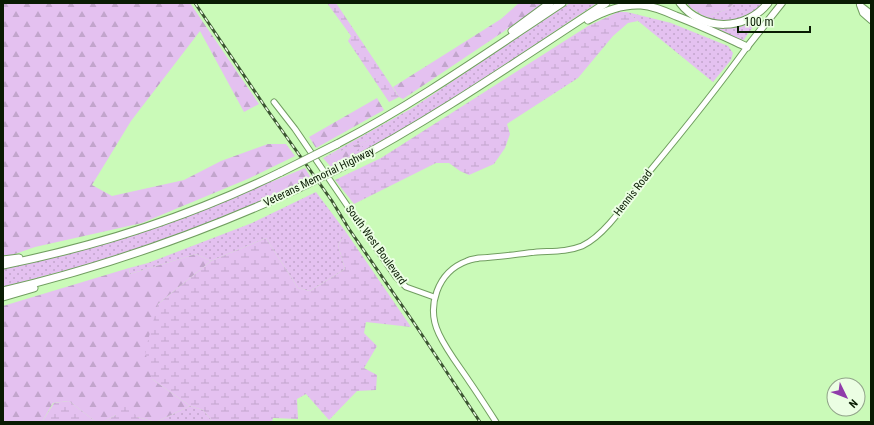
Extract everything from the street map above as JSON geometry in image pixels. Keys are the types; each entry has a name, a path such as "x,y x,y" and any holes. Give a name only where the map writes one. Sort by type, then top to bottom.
{"highway":[{"path":"451,77 550,3"},
{"name":"Veterans Memorial Highway","path":"3,265 60,252 163,221 216,201 281,172 337,144 398,110 451,77 562,3"},
{"name":"Veterans Memorial Highway","path":"3,291 53,279 143,251 195,233 247,212 295,190 344,166 395,138 509,67 606,3"},
{"path":"680,3 688,12 700,20 714,24 730,24 749,19 768,3"},
{"path":"509,67 590,18 608,10 628,5 648,6 664,11 703,26 747,47"},
{"path":"3,260 60,252"},
{"path":"3,297 39,287 53,279"}],"main road":[{"name":"Hennis Road","path":"747,47 782,4"},
{"path":"859,4 871,14"},
{"path":"859,4 863,13 871,20"}],"street":[{"name":"Hennis Road","path":"434,297 447,274 468,260 562,251 581,246 597,235 610,222 719,86 747,47"},
{"name":"South West Boulevard","path":"274,102 295,129 396,277 406,287 434,297"},
{"path":"434,297 434,320 439,334 496,422"}],"green space":[{"path":"3,3 190,3 259,104 244,112 200,31 131,121 92,185 112,196 184,180 221,161 268,144 286,144 295,156 250,178 142,223 35,247 12,255 3,255"},
{"path":"327,3 336,3 399,97 389,102 348,41 351,36"},
{"path":"519,3 544,3 403,99 399,97 393,87 501,19"},
{"path":"570,3 597,3 467,89 367,150 332,168 372,139 323,158 414,107"},
{"path":"687,3 734,3 728,9 705,17 691,8"},
{"path":"734,3 764,3 762,6 747,15 729,22 705,17 728,9"},
{"path":"618,12 627,12 638,21 628,23 613,36 578,78 507,124 510,134 505,148 494,164 469,175 460,171 449,163 436,163 354,204 335,180 381,158 588,26"},
{"path":"627,12 671,23 728,46 733,53 731,60 713,82"},
{"path":"762,14 743,41 714,27 741,27"},
{"path":"377,98 384,110 316,148 309,137"},
{"path":"374,138 332,168 323,158"},
{"path":"305,168 311,178 276,195 271,182"},
{"path":"271,181 276,195 271,199 131,253 3,287 3,268 44,260 146,230"},
{"path":"316,192 346,232 338,245 345,269 310,291 298,288 266,238 211,261 196,254 130,274 129,268 148,263 252,223"},
{"path":"346,232 411,327 366,322 364,333 377,346 364,368 377,375 376,390 357,391 329,420 306,394 297,399 298,419 273,418 272,422 213,422 203,410 190,406 152,379 145,351 158,304 211,261 266,238 298,288 310,291 345,269 338,245"},
{"path":"196,254 211,261 158,304 152,379 190,406 156,422 137,417 116,415 103,422 96,422 69,401 53,403 42,422 3,422 3,306 129,268 130,274"},
{"path":"125,399 137,417 156,422 103,422 116,415"},
{"path":"69,401 96,422 42,422 54,403"},
{"path":"190,406 203,410 213,422 156,422"}],"railway":[{"path":"195,3 266,108 332,201 349,229 480,422"}]}
